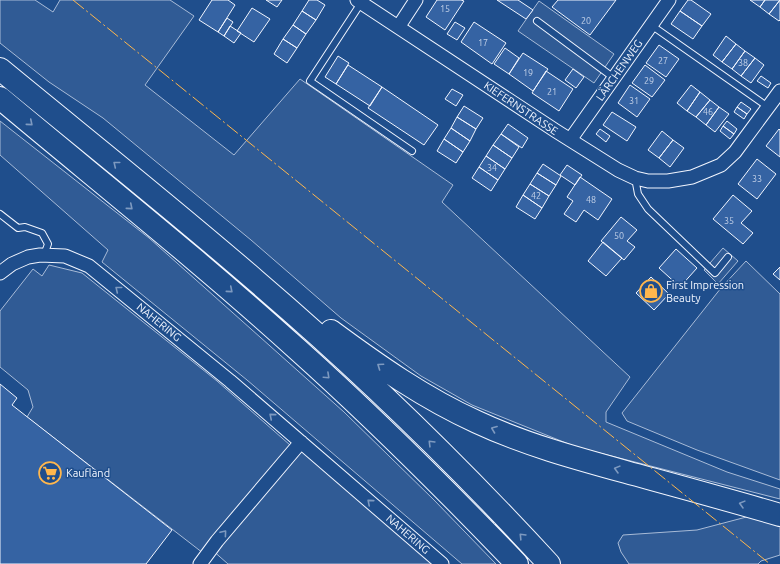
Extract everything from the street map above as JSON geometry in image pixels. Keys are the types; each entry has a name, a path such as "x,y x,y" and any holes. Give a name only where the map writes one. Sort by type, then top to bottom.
{"highway":[{"path":"0,69 200,233 296,315 372,385 481,493 548,564"},
{"path":"0,98 240,299 296,348 409,453 517,564"},
{"path":"200,233 394,376 436,401 477,422 528,442 573,457 780,515"}],"street":[{"path":"398,26 416,0"},
{"name":"LÄRCHENWEG","path":"570,140 669,0"},
{"name":"KIEFERNSTRASSE","path":"359,1 570,140 618,170 635,178 648,181 668,181 692,178 721,165 735,152 776,99"},
{"name":"NAHERING","path":"0,274 12,264 28,257 44,255 65,256 89,266 203,358 442,564"},
{"path":"200,564 217,541 302,442"}],"lane":[{"name":"KIEFERNSTRASSE","path":"359,1 310,81 412,151"},
{"path":"537,21 614,78"},
{"path":"651,25 776,99"},
{"path":"635,178 638,194 648,209 715,272 728,257"},
{"path":"0,214 18,228 25,228 42,233 48,244 44,255"}],"shaded area":[{"path":"0,0 35,0 53,12 60,0 170,0 194,16 145,85 234,155 300,79 453,185 442,202 630,377 606,412 606,422 727,472 780,489 780,499 576,447 472,405 421,376 341,318 251,240 103,118 49,82 0,43"},
{"path":"539,1 614,54 594,83 518,31"},
{"path":"0,121 149,238 344,412 434,500 496,564 462,564 247,380 102,262 108,250 0,155"},
{"path":"723,248 738,261 718,284 704,270"},
{"path":"746,261 780,294 780,480 697,450 627,421 622,413 721,288"},
{"path":"49,265 82,273 217,381 290,445 203,553 27,417 33,407 28,390 0,367 0,311 33,269 42,276"},
{"path":"301,442 442,564 228,564 211,549"},
{"path":"754,515 780,524 780,555 761,561 758,564 629,564 621,552 618,543 623,535 697,530"}],"building":[{"path":"212,0 228,0 235,5 218,32 199,20"},
{"path":"266,0 282,0 277,7"},
{"path":"309,0 317,0 325,5 316,20 302,11"},
{"path":"437,0 464,1 445,30 426,17"},
{"path":"497,0 518,0 533,10 526,19"},
{"path":"558,0 616,0 590,35 552,7"},
{"path":"688,0 691,0 711,14 702,26 680,11"},
{"path":"750,0 765,0 760,7"},
{"path":"765,0 780,0 769,14 760,7"},
{"path":"780,0 780,20 779,21 769,14"},
{"path":"252,8 270,19 254,42 237,31"},
{"path":"302,11 316,20 306,34 293,25"},
{"path":"680,11 702,26 693,39 671,24"},
{"path":"227,18 233,22 224,36 218,32"},
{"path":"455,22 465,28 457,40 447,34"},
{"path":"474,22 506,43 492,64 461,42"},
{"path":"293,25 306,34 297,48 283,39"},
{"path":"230,26 241,33 234,43 224,36"},
{"path":"726,36 736,44 722,62 713,55"},
{"path":"283,39 297,48 287,63 274,54"},
{"path":"736,44 745,51 732,69 722,62"},
{"path":"659,45 679,59 666,77 646,63"},
{"path":"505,48 519,58 509,74 494,64"},
{"path":"745,51 755,58 741,76 732,69"},
{"path":"523,53 548,69 533,91 509,74"},
{"path":"338,56 349,63 336,84 325,77"},
{"path":"755,58 764,65 751,83 741,76"},
{"path":"348,65 382,87 370,106 336,84"},
{"path":"645,65 665,80 652,97 632,83"},
{"path":"573,69 584,77 576,88 565,80"},
{"path":"546,71 573,89 559,111 532,93"},
{"path":"761,76 771,83 768,88 757,81"},
{"path":"630,85 650,99 637,117 618,103"},
{"path":"691,85 700,92 687,111 677,103"},
{"path":"382,87 438,125 424,145 368,108"},
{"path":"452,89 463,95 456,106 445,99"},
{"path":"700,92 710,100 696,117 687,111"},
{"path":"710,100 719,107 706,125 696,117"},
{"path":"741,102 751,109 747,114 737,107"},
{"path":"464,106 483,118 476,129 457,117"},
{"path":"719,107 729,114 715,132 706,125"},
{"path":"737,107 747,114 744,119 734,112"},
{"path":"612,112 636,127 627,141 603,125"},
{"path":"457,117 476,129 470,141 451,128"},
{"path":"727,121 737,129 734,134 723,126"},
{"path":"508,124 528,138 522,148 501,134"},
{"path":"723,126 734,134 730,139 720,131"},
{"path":"451,128 470,141 463,152 444,139"},
{"path":"600,129 610,136 606,142 596,134"},
{"path":"779,129 780,130 780,157 766,146"},
{"path":"662,131 673,140 659,158 648,150"},
{"path":"501,134 519,147 512,158 493,145"},
{"path":"444,139 463,152 456,163 437,151"},
{"path":"673,140 684,148 670,167 659,158"},
{"path":"493,145 512,158 505,169 486,156"},
{"path":"486,156 505,169 498,180 479,167"},
{"path":"757,159 776,174 757,199 738,184"},
{"path":"543,164 561,176 556,185 537,173"},
{"path":"567,165 582,175 575,185 560,175"},
{"path":"479,167 498,180 491,191 472,178"},
{"path":"537,173 556,185 549,196 530,184"},
{"path":"580,177 612,199 598,220 584,210 576,222 564,214 573,201 567,197"},
{"path":"530,184 549,196 542,208 523,195"},
{"path":"523,195 542,208 535,219 516,207"},
{"path":"733,195 752,211 741,223 753,233 743,244 713,219"},
{"path":"621,217 637,230 627,241 635,247 624,260 601,241"},
{"path":"603,242 622,258 606,276 588,261"},
{"path":"676,249 697,268 680,287 659,268"},
{"path":"780,267 780,280 773,274"},
{"path":"651,277 669,294 654,310 636,293"},
{"name":"Kaufland","path":"0,384 17,398 12,405 172,530 146,564 0,564"}],"power":[{"path":"73,0 770,564"}],"place":[{"name":"First Impression Beauty","path":"651,291"},
{"name":"Kaufland","path":"50,473"}]}
